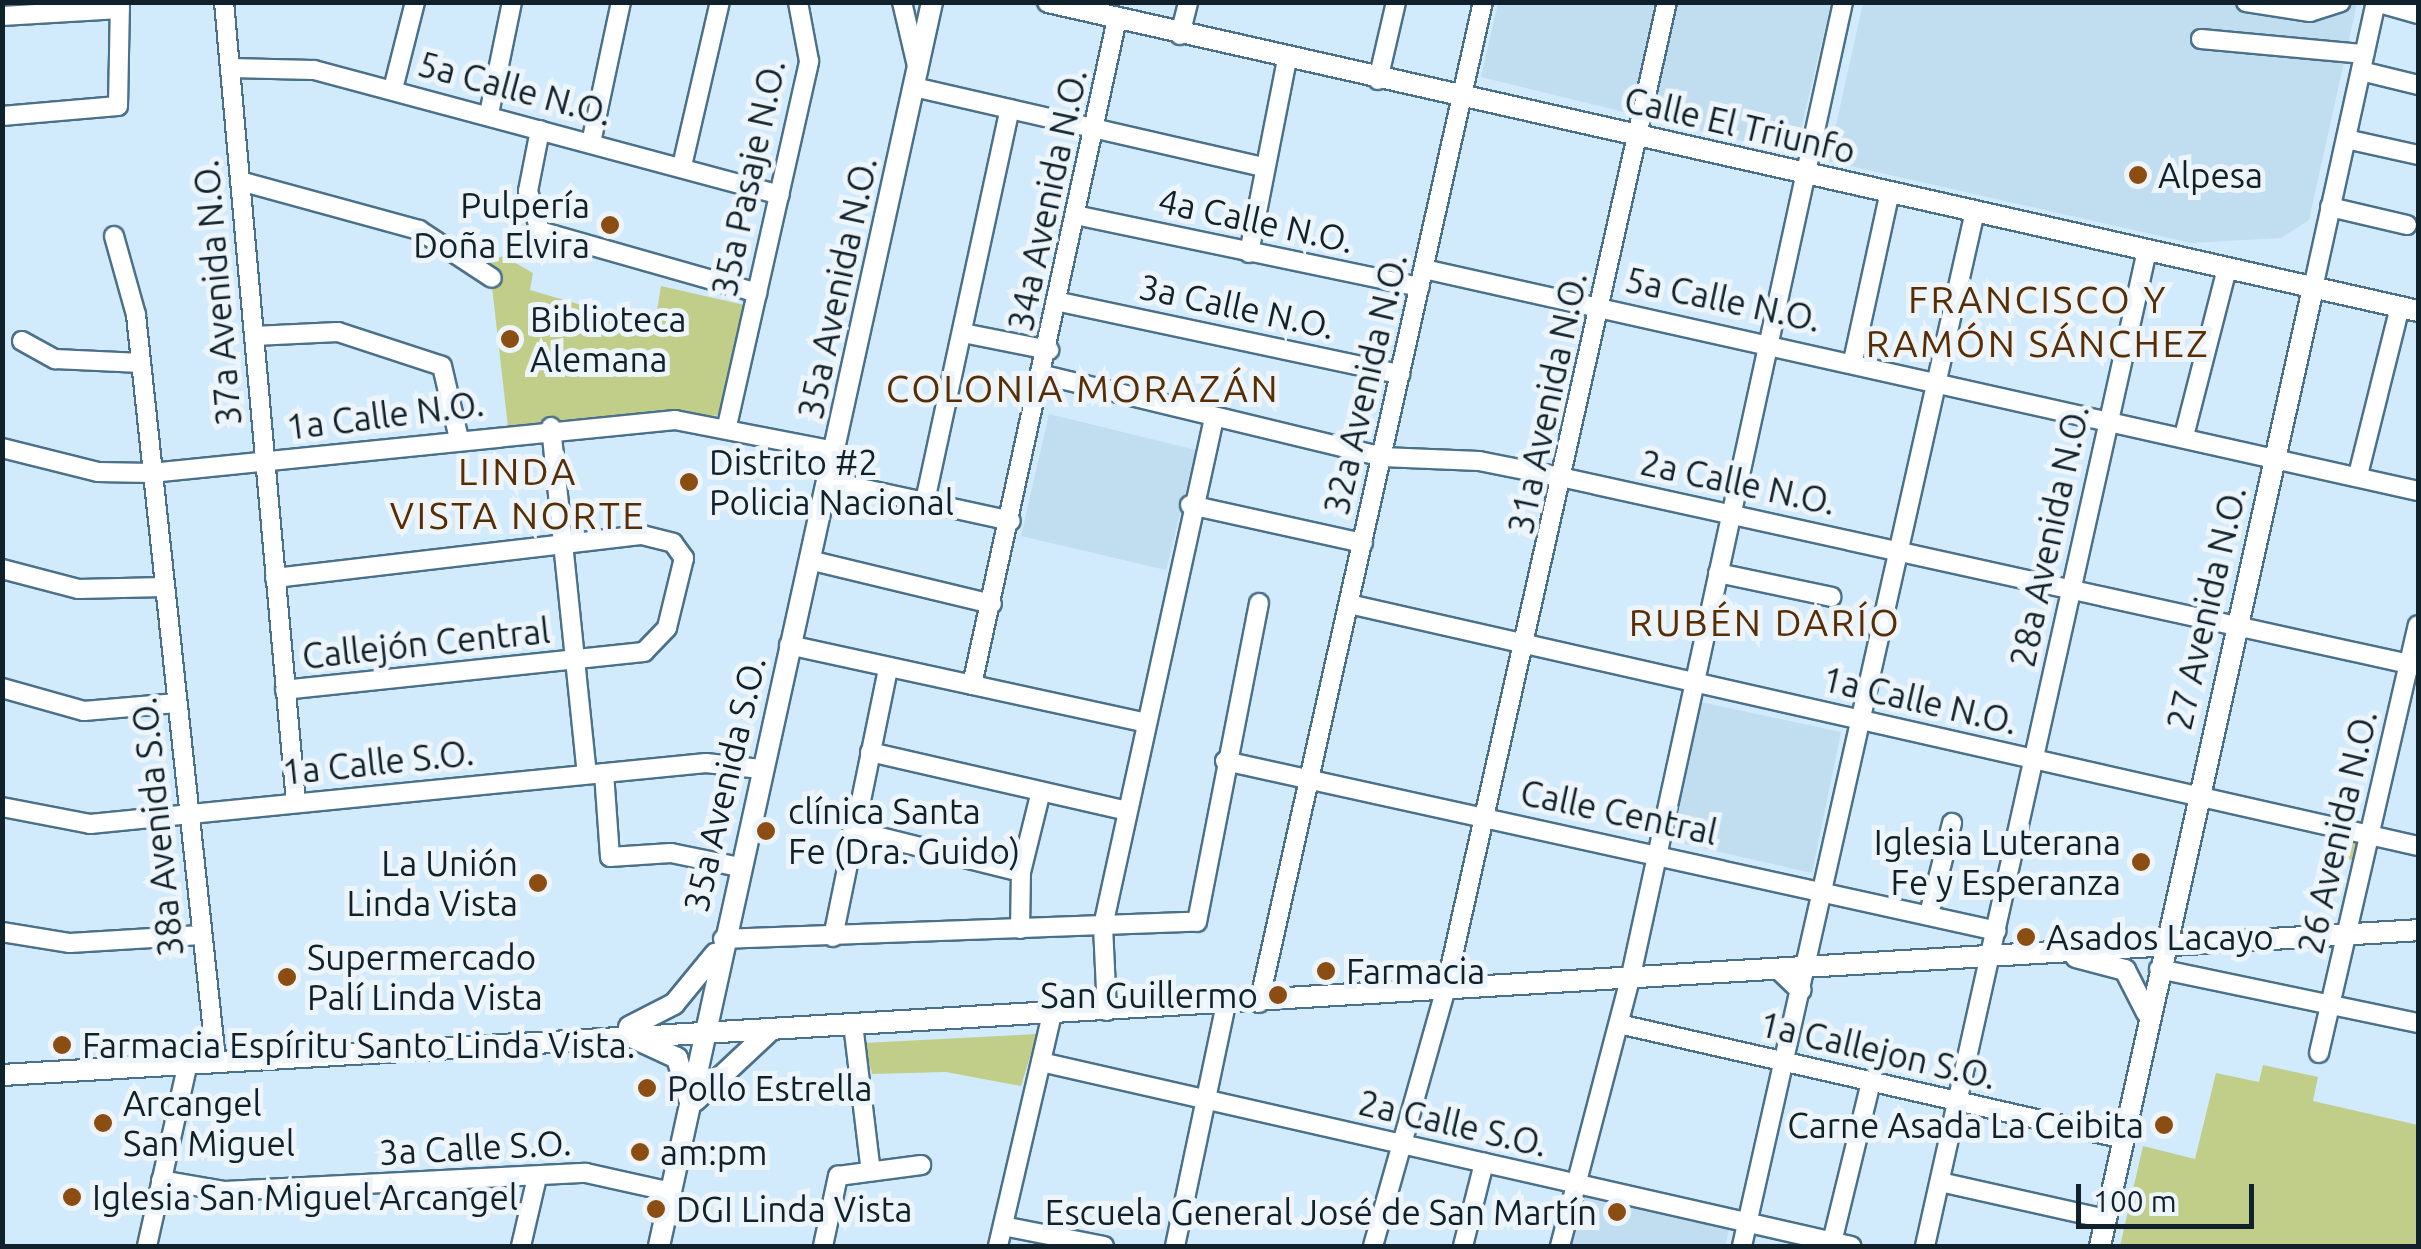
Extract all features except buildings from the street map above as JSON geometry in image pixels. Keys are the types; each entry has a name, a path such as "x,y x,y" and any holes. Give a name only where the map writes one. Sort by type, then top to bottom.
{"main road":[{"name":"35a Avenida N.O.","path":"789,644 932,2"},
{"name":"Calle El Triunfo","path":"1048,2 1378,80 2409,308"},
{"name":"27 Avenida N.O.","path":"2100,1246 2164,943 2313,288"},
{"name":"35a Avenida S.O.","path":"723,938 789,644"},
{"path":"2,1075 616,1032 1226,1005 2418,930"},
{"path":"659,1246 723,938"},
{"path":"616,1032 674,1004 723,938"},
{"path":"2076,957 2138,946"},
{"path":"2000,954 2076,957 2112,964 2137,980 2149,1024"},
{"path":"1779,969 1801,990"},
{"path":"691,1106 728,1061 773,1028"},
{"path":"616,1032 676,1058 691,1106"}],"street":[{"name":"37a Avenida N.O.","path":"224,2 296,803"},
{"path":"393,89 415,2"},
{"path":"489,114 512,2"},
{"path":"591,143 620,2"},
{"path":"682,166 720,2"},
{"name":"35a Pasaje N.O.","path":"727,426 809,60 798,2"},
{"path":"902,2 916,79 1010,109 1264,168"},
{"path":"1180,35 1188,2"},
{"path":"1378,80 1396,2"},
{"name":"32a Avenida N.O.","path":"1259,1003 1484,2"},
{"name":"31a Avenida N.O.","path":"1373,1246 1444,992 1486,817 1565,478 1667,2"},
{"path":"1560,1246 1630,980 1844,2"},
{"path":"2246,2 2310,12 2340,2"},
{"path":"2313,288 2376,2 2418,14"},
{"path":"2,16 120,6 118,106 2,116"},
{"name":"34a Avenida N.O.","path":"972,685 1080,216 1094,127 1118,19"},
{"path":"2201,40 2362,62 2418,85"},
{"path":"1249,253 1287,59"},
{"name":"5a Calle N.O.","path":"230,68 314,70 682,166 779,196"},
{"path":"925,502 1010,109"},
{"path":"540,130 528,191 540,231 757,294"},
{"path":"2346,139 2418,155"},
{"path":"240,181 418,230 455,262 492,278"},
{"path":"1853,360 1890,192"},
{"path":"2330,208 2407,225"},
{"path":"1742,1246 1976,211"},
{"name":"4a Calle N.O.","path":"1080,216 1249,253 1421,278"},
{"name":"38a Avenida S.O.","path":"114,236 141,363 216,1060"},
{"name":"28a Avenida N.O.","path":"1926,1246 1958,1102 2000,954 1997,931 2147,250"},
{"path":"2184,436 2227,268"},
{"name":"5a Calle N.O.","path":"1421,278 1602,307 1769,342 2418,490"},
{"name":"3a Calle N.O.","path":"1060,302 1400,374"},
{"path":"2358,475 2409,308"},
{"path":"254,336 338,332 442,366 459,438"},
{"path":"963,334 1050,350"},
{"path":"22,341 55,359 141,363"},
{"name":"2a Calle N.O.","path":"1044,375 1382,458 1478,461 1565,478 2414,665"},
{"path":"1107,1011 1103,926 1142,722 1190,505 1214,418"},
{"name":"1a Calle N.O.","path":"2,448 98,472 151,472 551,427 727,426 834,451"},
{"path":"551,427 574,660 610,857 671,853 739,866"},
{"path":"828,482 1010,521"},
{"path":"1190,505 1362,543"},
{"path":"276,578 562,544 661,537 684,558 657,643 574,660"},
{"path":"809,560 992,604"},
{"path":"2,569 78,589 164,587"},
{"path":"1718,572 1832,597"},
{"path":"723,938 1197,922 1225,762 1259,603"},
{"name":"1a Calle N.O.","path":"1349,604 2418,846"},
{"name":"26 Avenida N.O.","path":"2319,1053 2414,665 2418,626"},
{"path":"789,644 1142,722"},
{"name":"Callejón Central","path":"286,690 574,660"},
{"path":"833,937 888,668"},
{"path":"2,688 84,710 177,703"},
{"path":"870,752 1124,810"},
{"name":"1a Calle S.O.","path":"2,807 76,824 706,762 761,770"},
{"name":"Calle Central","path":"1225,762 1823,889 1997,931"},
{"path":"1020,929 1021,872 1041,791"},
{"path":"1929,914 1952,823"},
{"path":"852,830 1021,872"},
{"path":"2,932 70,943 201,935"},
{"path":"2159,969 2418,1023"},
{"path":"1175,1246 1226,1005"},
{"path":"998,1246 1052,1014"},
{"path":"852,1024 870,1165"},
{"name":"1a Callejon S.O.","path":"1619,1024 2124,1139"},
{"path":"147,1246 188,1062"},
{"name":"2a Calle S.O.","path":"1041,1062 1852,1246"},
{"path":"1832,1242 1871,1082"},
{"path":"1464,1246 1484,1163"},
{"path":"823,1246 838,1176 870,1165 921,1165"},
{"name":"3a Calle S.O.","path":"161,1180 225,1192 586,1173 672,1192"},
{"path":"521,1246 536,1177"},
{"path":"1940,1182 2106,1220"},
{"path":"1003,1226 1104,1246"}],"shaded area":[{"path":"1498,3 1831,3 1795,154 1481,77"},
{"name":"Alpesa","path":"1863,3 2357,3 2309,220 2281,238 2191,243 1828,161"},
{"path":"1049,414 1196,450 1166,570 1021,536"},
{"path":"1701,702 1841,732 1812,873 1671,841"},
{"name":"Escuela General José de San Martín","path":"1582,1195 1729,1230 1725,1246 1570,1246"}],"green space":[{"path":"503,256 533,273 530,290 655,323 661,286 749,306 725,415 508,427 489,261"},
{"path":"2328,830 2366,838 2360,862 2323,853"},
{"path":"1037,1034 1021,1086 946,1072 872,1074 864,1043"},
{"path":"2263,1065 2318,1077 2313,1101 2418,1125 2418,1246 2120,1246 2143,1146 2195,1159 2216,1073 2259,1082"}],"place":[{"name":"Alpesa","path":"2138,175"},
{"name":"Pulpería Doña Elvira","path":"610,225"},
{"name":"Biblioteca Alemana","path":"510,339"},
{"name":"Distrito #2 Policia Nacional","path":"689,482"},
{"name":"clínica Santa Fe (Dra. Guido)","path":"766,831"},
{"name":"Iglesia Luterana Fe y Esperanza","path":"2141,862"},
{"name":"La Unión Linda Vista","path":"538,883"},
{"name":"Asados Lacayo","path":"2026,937"},
{"name":"Farmacia","path":"1326,971"},
{"name":"Supermercado Palí Linda Vista","path":"287,977"},
{"name":"San Guillermo","path":"1278,995"},
{"name":"Farmacia Espíritu Santo Linda Vista.","path":"62,1045"},
{"name":"Pollo Estrella","path":"647,1088"},
{"name":"Arcangel San Miguel","path":"103,1123"},
{"name":"Carne Asada La Ceibita","path":"2164,1125"},
{"name":"am:pm","path":"640,1152"},
{"name":"Iglesia San Miguel Arcangel","path":"72,1197"},
{"name":"DGI Linda Vista","path":"656,1209"},
{"name":"Escuela General José de San Martín","path":"1617,1212"}],"district":[{"name":"FRANCISCO Y RAMÓN SÁNCHEZ","path":"2038,322"},
{"name":"COLONIA MORAZÁN","path":"1083,389"},
{"name":"LINDA VISTA NORTE","path":"518,494"},
{"name":"RUBÉN DARÍO","path":"1765,623"}]}
